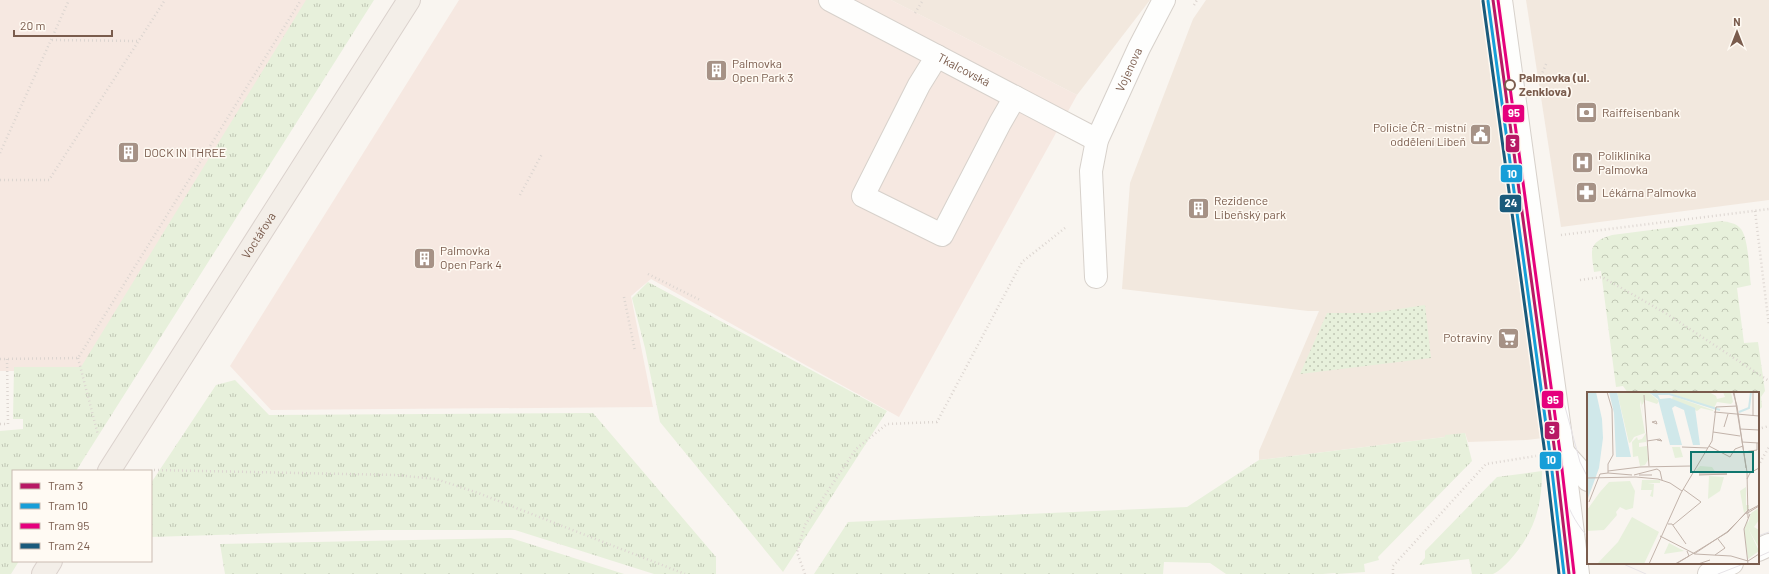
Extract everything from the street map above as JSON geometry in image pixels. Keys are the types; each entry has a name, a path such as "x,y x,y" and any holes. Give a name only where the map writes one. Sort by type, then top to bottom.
{"main road":[{"name":"Voctářova","path":"110,470 409,0"},
{"path":"43,574 50,562"}],"street":[{"name":"Tkalcovská","path":"830,0 1097,140"},
{"name":"Vojenova","path":"1096,277 1092,171 1097,140 1139,48 1164,0"},
{"path":"1501,0 1563,452 1578,574"},
{"path":"937,56 919,85 863,196 942,235 1015,97"},
{"path":"1563,452 1587,479"},
{"path":"1759,538 1769,536"},
{"path":"1759,550 1769,545"},
{"path":"1709,574 1730,564"}],"path":[{"path":"0,153 69,0"},
{"path":"0,180 49,180 165,0"},
{"path":"98,435 78,358 301,0"},
{"path":"913,17 923,0"},
{"path":"1194,5 1197,0"},
{"path":"52,40 139,41"},
{"path":"520,195 542,154"},
{"path":"1555,236 1769,209"},
{"path":"1755,210 1769,326"},
{"path":"805,574 797,552 805,525 856,449 887,424 937,422 1022,262 1068,226"},
{"path":"648,274 700,300"},
{"path":"1580,280 1602,277 1667,314 1769,381"},
{"path":"624,297 635,351"},
{"path":"0,359 78,358"},
{"path":"0,424 8,424 7,359"},
{"path":"1759,429 1769,426"},
{"path":"1759,464 1769,447"},
{"path":"1393,574 1393,566 1486,464 1539,455"},
{"path":"154,470 396,475 436,479 478,493 685,574"}],"shaded area":[{"path":"0,0 336,0 82,371 0,371"},
{"path":"459,0 891,0 1077,95 899,417 651,279 631,296 653,407 271,410 230,366"},
{"path":"891,0 1150,0 1077,95"},
{"path":"1206,0 1485,0 1543,438 1468,442 1465,433 1445,437 1259,460 1259,451 1319,311 1308,311 1122,289 1130,183 1193,19"},
{"path":"1526,0 1769,0 1769,200 1561,227"}],"green space":[{"path":"306,0 374,0 77,470 12,470 12,562 18,562 11,574 0,574 0,431 23,429 23,419 13,419 14,367 81,367"},
{"path":"1721,221 1737,225 1741,229 1746,241 1751,285 1737,288 1744,343 1758,342 1765,391 1761,397 1762,407 1759,410 1759,392 1627,392 1623,386 1616,387 1601,271 1594,272 1592,258 1592,252 1595,244 1612,235"},
{"path":"648,282 887,411 783,572 660,422 645,348 632,298"},
{"path":"1425,305 1431,358 1300,374 1327,313 1373,313"},
{"path":"235,380 269,415 593,413 716,557 716,574 654,574 515,530 381,530 152,537 152,481 216,385"},
{"path":"1465,433 1472,461 1378,557 1379,560 1364,564 1365,572 1336,574 1226,574 1210,563 1164,562 1163,574 814,574 848,522 1187,507 1259,460 1445,437 1445,435"},
{"path":"1542,471 1542,484 1538,508 1531,529 1518,550 1500,570 1493,574 1472,574 1469,559 1419,565 1425,558 1425,551 1497,477"},
{"path":"511,538 624,574 225,574 220,544"}],"tram line":[{"name":"3","path":"1493,0 1555,453 1569,574"},
{"name":"95","path":"1498,0 1560,452 1574,573"},
{"name":"24","path":"1483,1 1545,454 1559,574"},
{"name":"10","path":"1488,1 1550,454 1564,574"},
{"path":"1564,403 1580,462 1587,476"},
{"path":"1555,459 1570,510 1587,536"},
{"path":"1759,536 1769,532"},
{"path":"1759,557 1769,552"},
{"path":"1623,564 1646,574"},
{"path":"1718,574 1743,564"}],"place":[{"name":"Palmovka Open Park 3","path":"716,71"},
{"name":"Palmovka (ul. Zenklova)","path":"1510,85"},
{"name":"Raiffeisenbank","path":"1586,113"},
{"name":"Policie ČR - místní oddělení Libeň","path":"1481,135"},
{"name":"DOCK IN THREE","path":"128,153"},
{"name":"Poliklinika Palmovka","path":"1583,163"},
{"name":"Lékárna Palmovka","path":"1587,193"},
{"name":"Rezidence Libeňský park","path":"1198,208"},
{"name":"Palmovka Open Park 4","path":"424,258"},
{"name":"Potraviny","path":"1508,338"}]}
